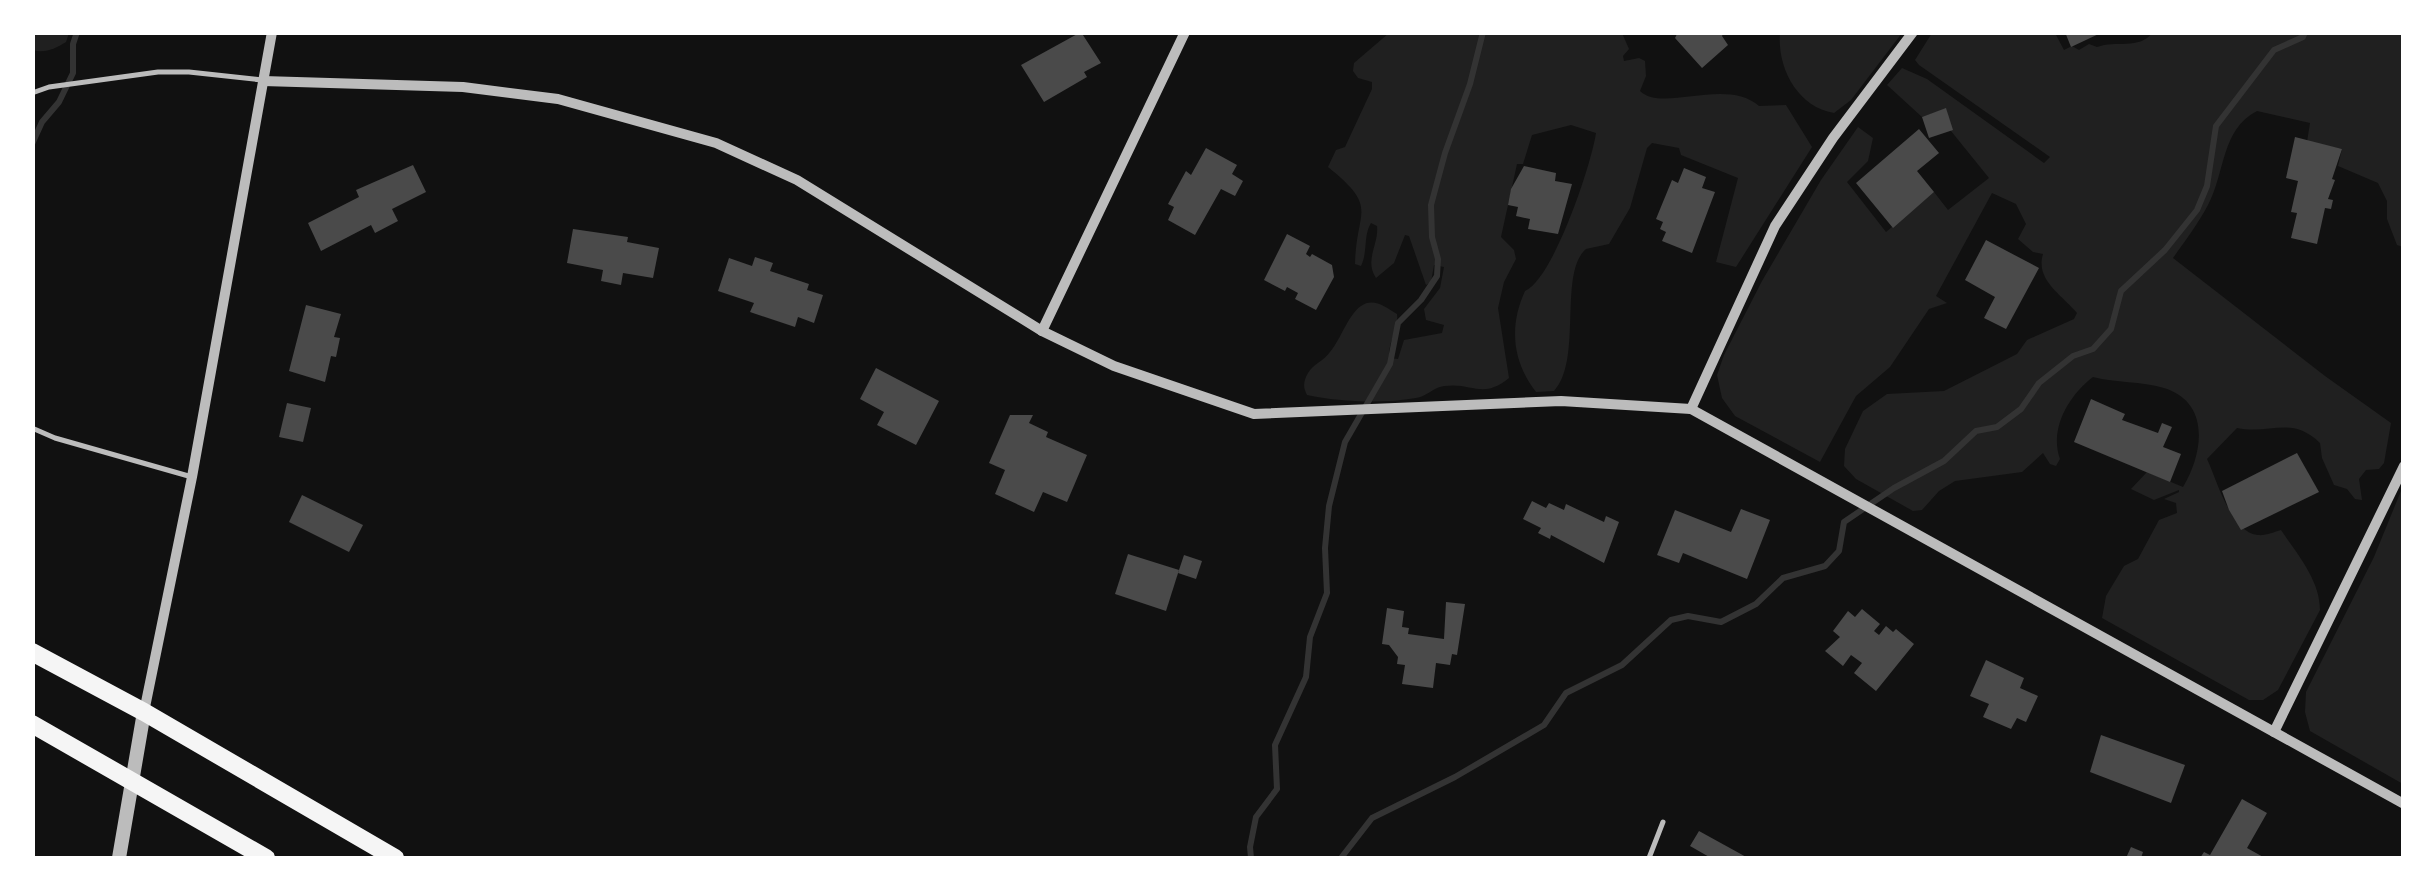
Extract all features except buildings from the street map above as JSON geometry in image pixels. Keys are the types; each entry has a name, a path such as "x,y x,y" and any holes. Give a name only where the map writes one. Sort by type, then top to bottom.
{"highway":[{"path":"32,652 396,858"},
{"path":"32,724 266,858"}],"street":[{"path":"119,858 272,32"},
{"path":"1042,331 1185,32"},
{"path":"1691,409 1775,226 1833,138 1913,32"},
{"path":"264,80 463,87 558,99 716,142 797,180 1042,331 1114,366 1254,414 1561,401 1691,409 2404,804"},
{"path":"2274,732 2404,466"}],"lane":[{"path":"32,92 158,72 264,80"},
{"path":"32,428 192,477"},
{"path":"1649,858 1662,822"}],"shaded area":[{"path":"1780,32 1902,33 1851,100 1834,113 1810,103 1792,84 1782,59"},
{"path":"32,33 69,33 66,42 42,51 33,50"},
{"path":"1389,33 1622,33 1629,49 1624,61 1645,61 1646,76 1640,91 1650,97 1730,95 1759,106 1786,105 1812,147 1736,267 1716,262 1738,178 1681,155 1679,148 1652,143 1647,148 1630,208 1609,244 1586,249 1578,261 1563,377 1554,391 1536,392 1518,356 1515,330 1520,304 1525,291 1547,266 1569,220 1596,133 1571,125 1532,135 1523,164 1517,164 1501,237 1514,250 1516,259 1504,282 1498,308 1509,378 1492,388 1444,386 1420,397 1389,401 1347,401 1307,395 1304,384 1308,373 1328,355 1352,315 1366,303 1379,304 1397,314 1389,358 1398,359 1404,340 1442,333 1444,325 1426,320 1424,309 1440,288 1444,267 1434,265 1431,282 1426,285 1409,236 1405,235 1394,263 1376,278 1371,265 1377,226 1371,223 1363,261 1361,266 1355,264 1360,202 1328,167 1336,150 1345,147 1372,89 1372,82 1358,78 1353,71 1354,63"},
{"path":"1932,33 2055,33 2064,50 2072,46 2079,50 2089,44 2097,47 2134,43 2152,33 2403,33 2403,247 2397,245 2387,219 2387,201 2378,183 2338,166 2342,149 2307,142 2310,123 2257,111 2245,119 2230,140 2214,193 2173,258 2391,423 2384,463 2379,469 2366,470 2359,479 2362,500 2334,485 2320,443 2300,430 2237,428 2207,459 2226,504 2240,525 2258,535 2281,530 2306,568 2319,599 2320,610 2278,690 2263,700 2249,700 2102,618 2106,596 2124,566 2138,559 2159,520 2177,513 2176,503 2164,499 2179,490 2154,500 2131,489 2147,472 2183,487 2195,459 2199,430 2196,416 2179,395 2155,386 2093,377 2063,413 2057,436 2060,459 2056,466 2043,453 2022,472 1955,481 1939,491 1922,510 1913,511 1856,479 1844,466 1845,449 1863,411 1887,394 1944,391 2017,354 2027,340 2074,319 2077,313 2046,279 2043,254 2033,252 2018,239 2026,224 2016,204 1992,193 1936,296 1947,303 1929,309 1890,367 1856,396 1820,462 1735,416 1722,398 1717,375 1724,355 1821,180 1858,127 1873,138 1868,161 1847,182 1886,232 1934,192 1948,210 1989,178 1951,131 1946,109 1922,117 1887,85 1902,68 1927,79 2044,163 2050,157 1919,65 1915,60"},
{"path":"2403,486 2404,784 2310,731 2305,712 2306,692 2374,557"}],"waterway":[{"path":"32,144 73,73 77,32"},
{"path":"1251,858 1256,817 1277,789 1275,745 1306,677 1310,637 1327,593 1325,548 1329,506 1345,442 1390,364 1398,323 1421,300 1437,276 1431,205 1483,32"},
{"path":"1341,858 1372,818 1455,777 1544,725 1566,693 1622,665 1671,620 1688,616 1721,622 1756,604 1783,578 1825,566 1839,551 1844,522 1944,461 1976,431 1997,427 2021,409 2039,383 2073,356 2093,349 2111,329 2121,291 2165,250 2197,210 2207,186 2216,126 2274,50 2303,37 2305,32"}]}
